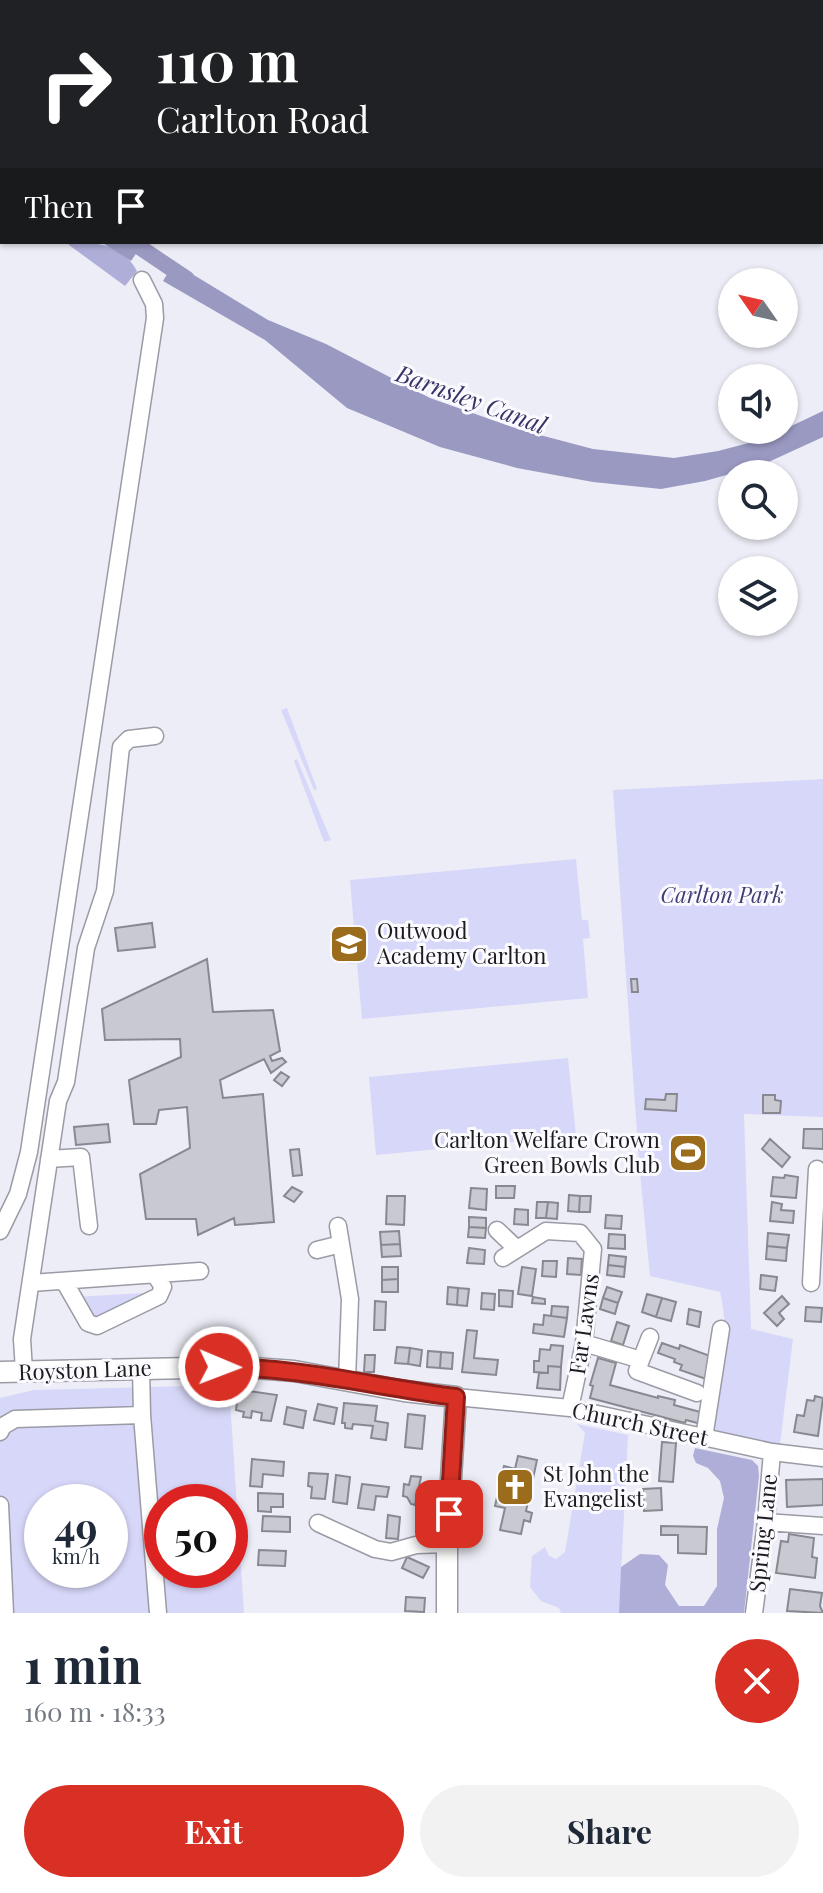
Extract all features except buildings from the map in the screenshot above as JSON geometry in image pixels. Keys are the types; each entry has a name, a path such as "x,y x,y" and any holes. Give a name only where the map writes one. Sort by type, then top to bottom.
{"main road":[{"name":"Royston Lane","path":"0,1372 253,1368 294,1371 456,1397"},
{"path":"447,1613 447,1544 456,1397"}],"street":[{"path":"0,1231 18,1194 29,1152 148,365 154,304 142,280"},
{"path":"24,1371 22,1339 58,1101 66,1082 86,948 105,891 121,747 129,739 155,736"},
{"path":"49,1159 81,1157 89,1226"},
{"path":"811,1283 820,1187 817,1169"},
{"path":"338,1226 350,1299 347,1380"},
{"name":"Far Lawns","path":"497,1230 510,1254 546,1231 580,1233 593,1249 584,1343 570,1408"},
{"path":"317,1250 341,1244"},
{"path":"31,1283 200,1271"},
{"path":"64,1281 88,1323 97,1326 159,1296 163,1287 155,1275"},
{"path":"704,1438 721,1329"},
{"path":"650,1337 637,1371 697,1393"},
{"path":"584,1343 641,1360"},
{"path":"141,1368 158,1613"},
{"name":"Church Street","path":"456,1397 570,1408 772,1452 823,1458"},
{"path":"0,1432 3,1426 15,1419 142,1415"},
{"name":"Spring Lane","path":"754,1613 772,1452"},
{"path":"0,1505 5,1613"},
{"path":"766,1522 823,1526"},
{"path":"318,1523 375,1549 391,1552 416,1545 447,1544"}],"green space":[{"path":"287,708 317,789 314,790 281,710"},
{"path":"297,759 331,840 324,842 294,761"},
{"name":"Carlton Park","path":"823,779 823,1117 744,1114 751,1329 793,1339 780,1444 714,1432 724,1343 720,1292 650,1276 613,790"},
{"path":"576,859 582,920 588,920 590,938 583,939 588,998 362,1019 357,963 349,964 347,941 355,940 350,880"},
{"path":"568,1058 576,1136 376,1155 369,1077"},
{"path":"161,1292 97,1326 75,1297"},
{"path":"229,1385 236,1484 144,1484 144,1588 242,1588 244,1613 0,1613 0,1398 34,1390"},
{"path":"577,1424 628,1435 619,1613 561,1613 559,1608 541,1601 530,1587 532,1556 545,1547 549,1556 556,1559 565,1552 585,1433"}],"shaded area":[{"path":"104,244 143,244 131,261"},
{"path":"69,245 108,246 124,255 137,271 125,286"},
{"name":"Barnsley Canal","path":"174,263 268,320 326,344 430,398 521,430 593,449 674,458 745,444 798,444 798,423 823,411 823,437 773,460 718,460 718,477 661,489 593,482 517,468 440,447 347,408 265,340 163,281"},
{"path":"695,1448 752,1460 758,1466 744,1613 619,1613 621,1567 640,1554 659,1555 668,1565 665,1585 679,1606 704,1606 717,1586 717,1529 724,1498 720,1481 708,1468 696,1463 693,1456"}],"waterway":[{"name":"Barnsley Canal","path":"135,244 187,279"}],"place":[{"name":"Outwood Academy Carlton","path":"349,944"},
{"name":"Carlton Welfare Crown Green Bowls Club","path":"688,1153"},
{"name":"St John the Evangelist","path":"515,1487"}],"route":[{"path":"219,1367 294,1371 456,1397 449,1514"}]}
